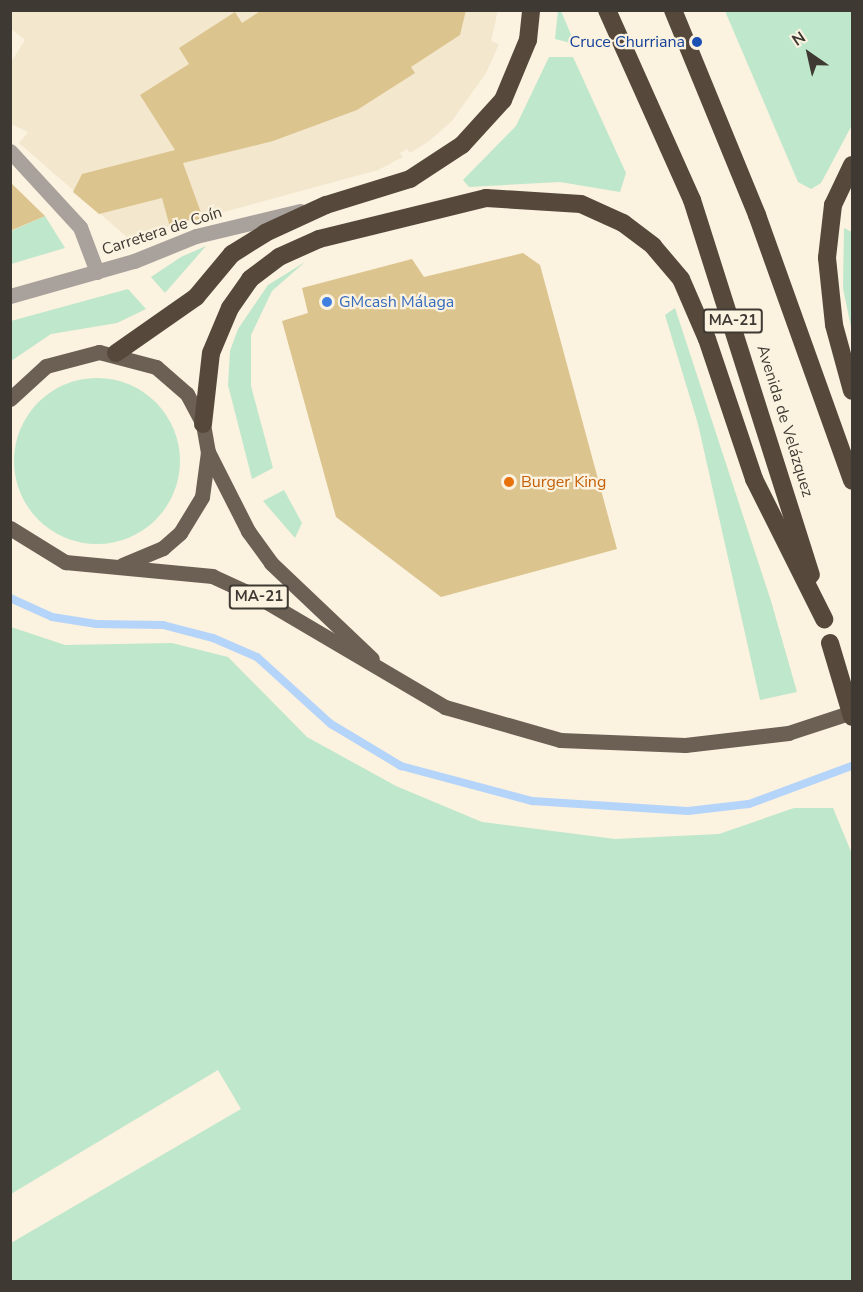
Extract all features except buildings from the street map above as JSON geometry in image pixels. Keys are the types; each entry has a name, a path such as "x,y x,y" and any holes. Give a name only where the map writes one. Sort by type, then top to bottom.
{"highway":[{"path":"116,352 196,297 232,254 265,232 326,205 410,179 462,145 503,100 528,40 531,10"},
{"name":"Avenida de Velázquez","path":"607,10 692,200 772,439 852,717"},
{"path":"673,10 757,215 852,481"},
{"path":"852,165 833,205 827,258 834,325 852,392"},
{"path":"203,424 211,352 230,308 250,279 279,257 319,239 486,198 581,204 623,223 653,246 681,279 707,339 754,479 824,619"}],"main road":[{"path":"10,518 15,530 65,562 119,567 163,548 180,532 202,497 208,452 203,424 187,394 156,367 116,352 71,356 46,366 11,398"},
{"name":"MA-21","path":"208,452 248,531 271,563 385,671"},
{"name":"MA-21","path":"119,567 212,576 260,598 445,707 560,740 685,745 788,733 852,712"}],"street":[{"path":"10,151 80,227 97,272"},
{"name":"Carretera de Coín","path":"10,296 97,272 196,236 326,205"}],"shaded area":[{"path":"11,10 498,10 491,41 499,44 486,73 452,121 429,141 410,153 407,149 400,153 403,157 378,170 128,238 19,143 28,132 11,124 11,62 25,40 11,29"}],"green space":[{"path":"558,11 561,11 575,44 555,39"},
{"path":"725,11 852,11 852,125 821,183 811,189 798,182"},
{"path":"549,57 573,57 626,173 620,192 560,182 469,187 463,180 516,126"},
{"path":"45,216 65,248 11,264 11,231"},
{"path":"844,228 852,232 852,332 843,288"},
{"path":"206,246 165,293 151,277 181,257"},
{"path":"305,262 272,291 251,335 251,386 273,468 252,479 228,385 230,351 238,329 268,285"},
{"path":"128,289 146,309 117,323 51,334 11,361 11,321"},
{"path":"675,308 771,601 797,692 760,700 698,424 665,315"},
{"path":"97,378 113,379 129,384 156,402 174,429 179,445 179,477 174,493 156,520 129,538 113,543 97,544 81,543 65,538 38,520 20,493 15,477 14,461 15,445 20,429 38,402 65,384 81,379"},
{"path":"284,490 302,523 295,538 263,501"},
{"path":"11,627 65,645 172,643 228,657 307,737 396,786 482,822 615,839 719,834 794,808 833,808 852,854 852,1281 11,1281 11,1243 241,1109 218,1070 11,1194"}],"waterway":[{"path":"10,598 52,617 96,624 163,625 213,638 257,657 331,724 401,766 532,801 688,811 749,804 852,766"}],"place":[{"name":"Cruce Churriana","path":"697,42"},
{"name":"GMcash Málaga","path":"327,302"},
{"name":"Burger King","path":"509,482"}]}
